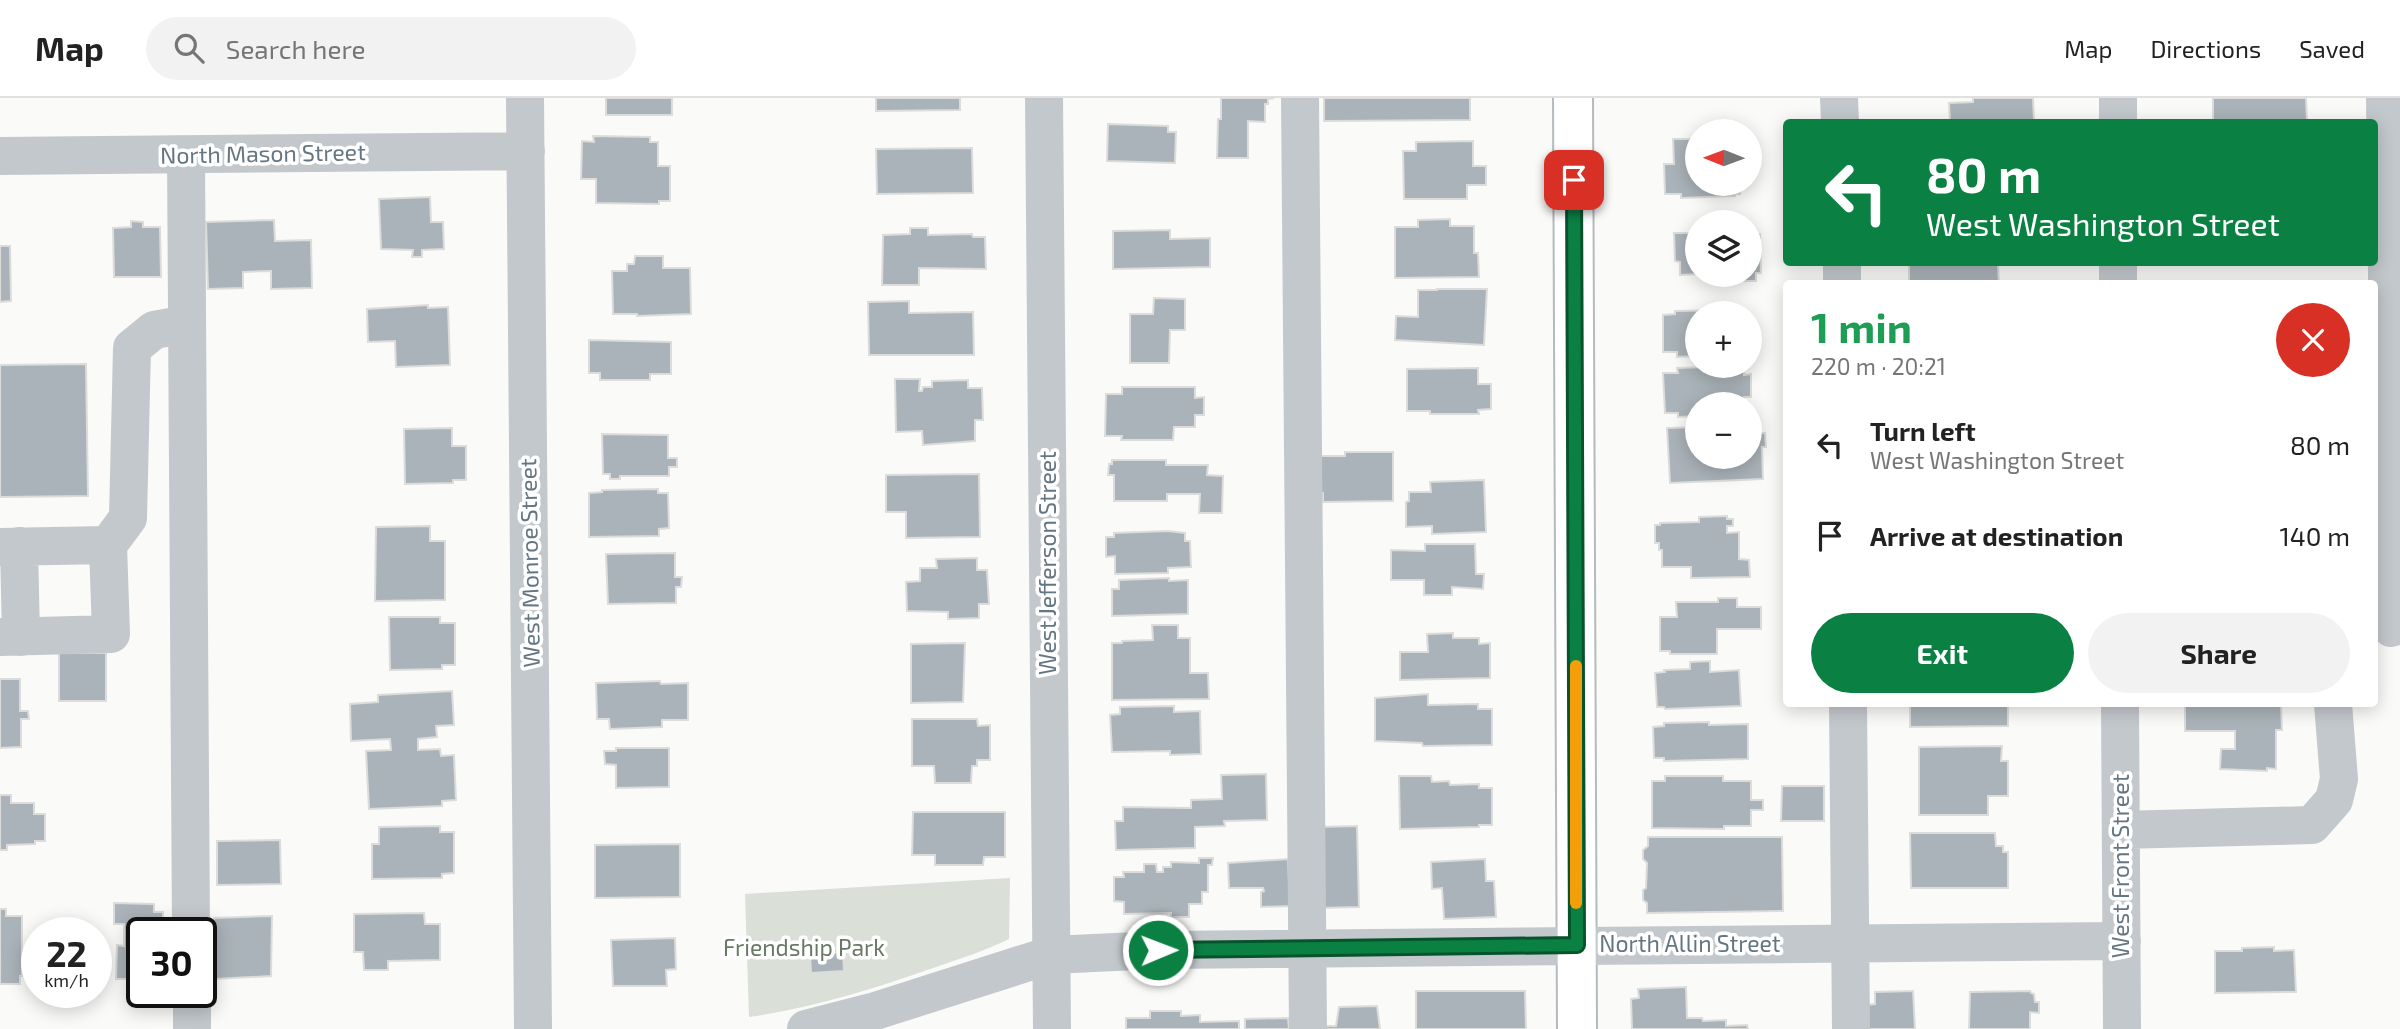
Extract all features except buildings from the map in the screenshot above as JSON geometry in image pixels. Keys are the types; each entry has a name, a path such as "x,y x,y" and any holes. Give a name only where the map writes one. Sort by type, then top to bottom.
{"main road":[{"path":"1573,98 1577,1029"}],"street":[{"name":"West Monroe Street","path":"525,98 533,1029"},
{"name":"West Jefferson Street","path":"1044,98 1052,1029"},
{"path":"1300,98 1308,1029"},
{"path":"1839,98 1840,119"},
{"path":"2118,98 2118,119"},
{"path":"2385,98 2389,628"},
{"name":"North Mason Street","path":"0,156 526,151"},
{"path":"186,155 191,917"},
{"path":"108,545 9,547 11,637 111,634 108,545 128,518 132,348 154,330 187,324"},
{"path":"1848,707 1851,1029"},
{"name":"West Front Street","path":"2120,707 2122,1029"},
{"path":"2121,830 2312,825 2334,800 2339,779 2333,707"},
{"name":"North Allin Street","path":"806,1029 872,1012 1051,955 1307,948 2122,941"},
{"path":"192,1008 192,1029"}],"green space":[{"name":"Friendship Park","path":"1010,878 1009,939 972,955 865,990 820,1003 749,1017 745,894"}],"slow traffic":[{"path":"1576,666 1576,903"}],"route":[{"path":"1158,950 1577,945 1574,180"}]}
